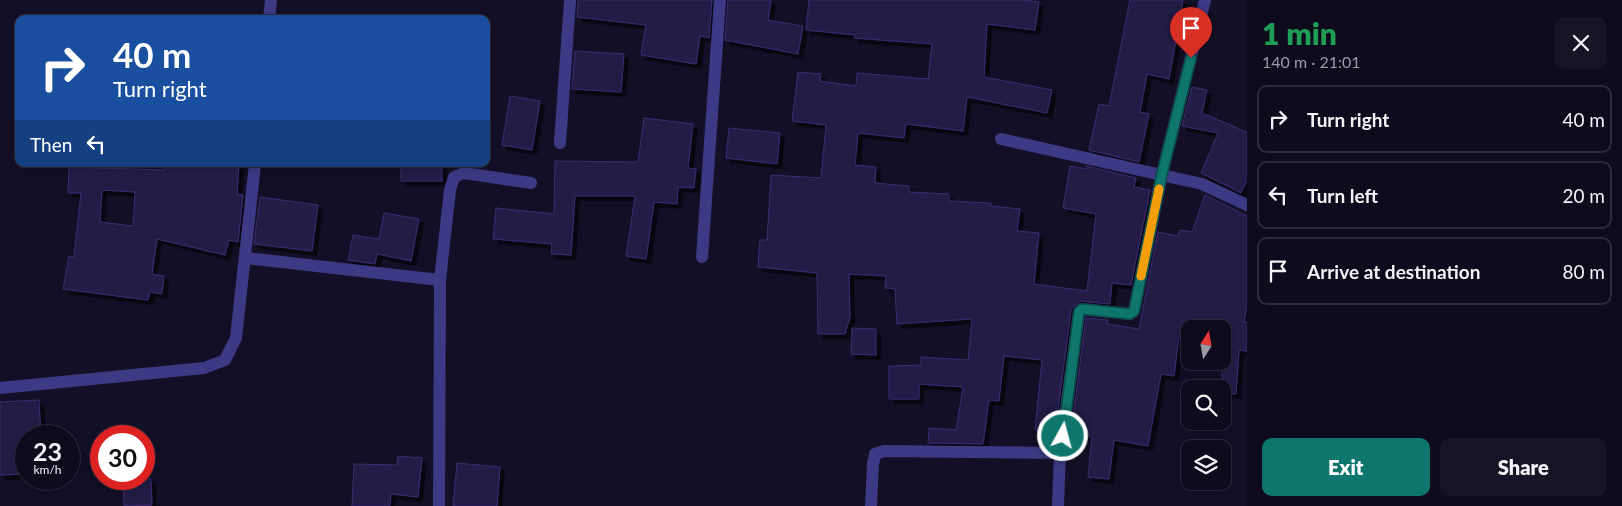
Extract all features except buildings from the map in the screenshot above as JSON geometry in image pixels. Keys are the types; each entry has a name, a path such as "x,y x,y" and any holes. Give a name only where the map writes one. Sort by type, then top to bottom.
{"street":[{"path":"269,15 271,0"},
{"path":"560,142 570,0"},
{"path":"702,257 720,0"},
{"path":"1058,506 1060,453 1079,312 1082,309 1130,314 1134,311 1162,174 1205,0"},
{"path":"1001,139 1202,184 1247,205"},
{"path":"0,388 204,368 225,360 236,338 255,167"},
{"path":"439,506 440,280 450,190 454,176 464,173 531,183"},
{"path":"246,258 440,280"},
{"path":"871,506 873,464 876,454 884,451 1060,453"}],"slow traffic":[{"path":"1141,276 1159,189"}],"route":[{"path":"1063,436 1080,310 1130,314 1134,311 1162,174 1191,58"}]}
